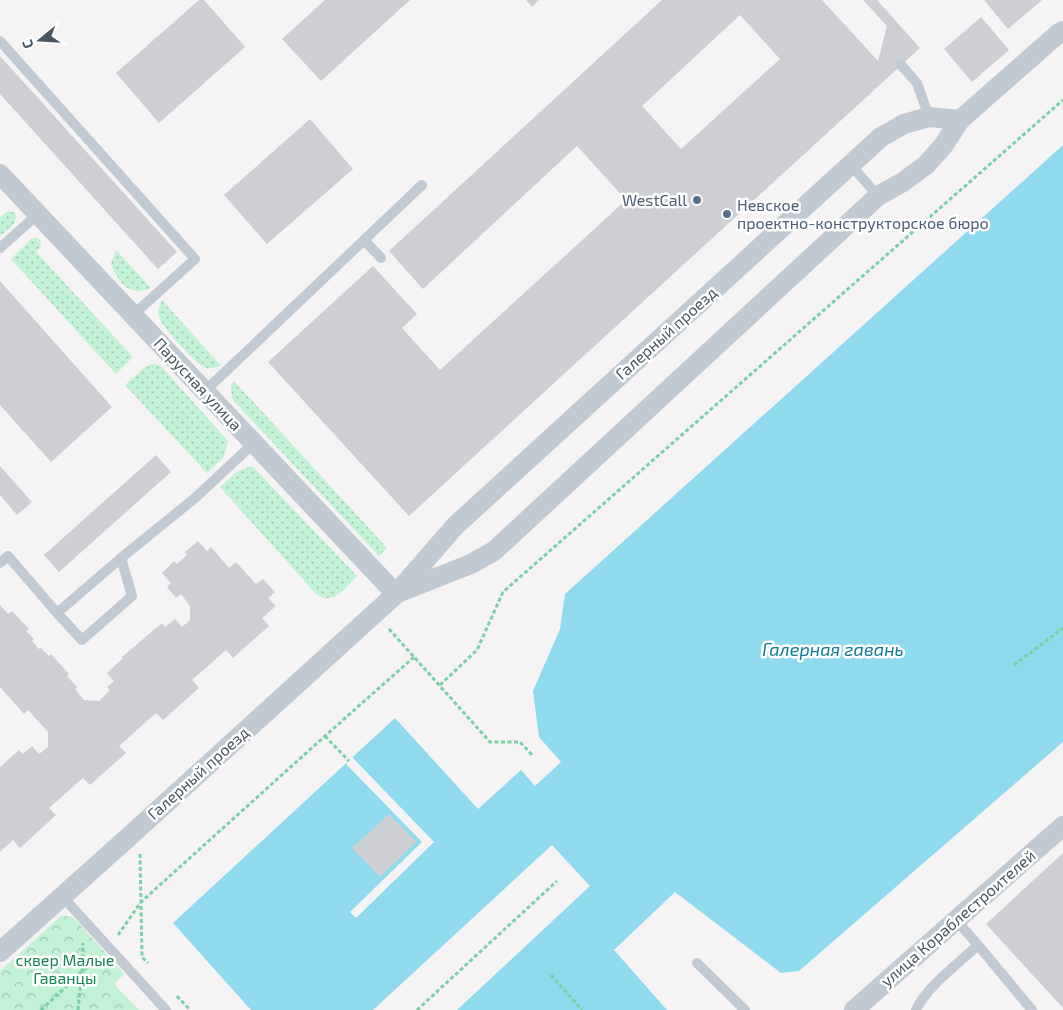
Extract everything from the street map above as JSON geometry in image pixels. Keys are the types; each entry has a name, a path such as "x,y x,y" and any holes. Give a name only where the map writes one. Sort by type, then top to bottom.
{"street":[{"name":"Галерный проезд","path":"396,594 471,564 494,551 878,196 903,182 926,165 943,146 960,120 1063,31"},
{"name":"Галерный проезд","path":"0,952 396,594 455,526 881,137 904,124 929,117 960,120"},
{"name":"Парусная улица","path":"0,174 396,594"},
{"name":"улица Кораблестроителей","path":"854,1010 1063,826"}],"lane":[{"path":"0,41 195,259 133,315"},
{"path":"901,65 917,83 929,117"},
{"path":"850,164 878,196"},
{"path":"205,391 422,185"},
{"path":"0,248 38,214"},
{"path":"364,240 381,258"},
{"path":"57,613 195,498 254,443"},
{"path":"0,563 8,556 82,640 132,596 121,558"},
{"path":"62,896 166,1010"},
{"path":"956,920 1032,1010"},
{"path":"916,1010 927,992 978,946"},
{"path":"697,963 745,1010"}],"path":[{"path":"440,685 477,650 503,592 1063,100"},
{"path":"388,628 490,742 520,742 533,756"},
{"path":"1014,665 1063,628"},
{"path":"41,1010 109,948 141,902 414,657"},
{"path":"325,736 349,761"},
{"path":"140,854 142,957 148,963"},
{"path":"418,1010 557,881"},
{"path":"78,1010 82,972"},
{"path":"551,975 582,1010"},
{"path":"172,990 190,1010"}],"green space":[{"path":"10,211 15,213 14,223 0,236 0,215 1,217"},
{"path":"36,238 40,240 41,244 36,252 133,357 116,374 11,259 31,239"},
{"path":"116,250 151,288 140,291 124,286 111,264"},
{"path":"162,300 221,366 206,368 188,354 162,324 159,309"},
{"path":"152,364 160,365 228,441 224,457 207,473 125,385 144,368"},
{"path":"234,381 387,548 379,556 232,399 231,386"},
{"path":"252,466 357,576 339,594 329,598 317,595 220,487 238,471"},
{"name":"сквер Малые Гаванцы","path":"61,916 69,916 76,920 124,974 114,984 139,1010 0,1010 0,971"}],"water":[{"name":"Галерная гавань","path":"1063,145 1063,742 799,971 781,973 675,892 614,950 667,1010 457,1010 590,886 552,845 373,1010 251,1010 173,923 395,718 478,809 521,770 535,786 561,762 539,737 533,691 560,629 565,594"}],"pier":[{"path":"352,757 434,842 356,918 350,912 422,842 346,764"}],"building":[{"path":"199,0 204,0 245,47 159,123 116,73"},
{"path":"325,0 410,0 321,81 282,39"},
{"path":"526,0 539,0 532,7"},
{"path":"662,0 822,0 878,61 887,26 863,0 877,0 920,48 409,516 268,362 373,266 417,314 402,328 440,370 626,200 577,146 423,289 389,251","holes":["740,15 780,59 681,149 642,106"]},
{"path":"984,0 1042,0 1008,29"},
{"path":"981,17 1009,50 972,82 944,49"},
{"path":"0,56 177,252 158,269 0,94"},
{"path":"310,119 353,169 267,244 224,195"},
{"path":"0,281 112,407 51,462 0,405"},
{"path":"156,455 171,472 59,572 44,555"},
{"path":"0,466 32,502 17,515 0,495"},
{"path":"198,541 207,551 211,547 229,568 236,562 256,584 263,579 275,592 268,598 276,606 262,618 269,626 233,658 226,650 192,680 199,688 163,720 156,713 119,746 126,753 90,785 83,778 49,808 56,815 20,848 13,840 0,852 0,767 19,750 23,754 32,746 39,754 48,747 48,732 28,710 24,714 0,687 0,605 8,614 12,611 29,629 26,631 34,639 32,641 39,649 41,648 49,656 51,654 69,674 67,676 77,687 75,689 84,700 99,701 110,690 107,687 114,681 107,673 122,657 162,623 165,627 175,619 182,627 190,620 190,606 181,594 176,598 167,587 171,583 162,573 174,561 177,564 187,555 185,552"},
{"path":"389,814 416,842 380,877 352,848"},
{"path":"1063,853 1063,1008 986,924"}],"place":[{"name":"WestCall","path":"697,200"},
{"name":"Невское проектно-конструкторское бюро","path":"727,214"}]}
